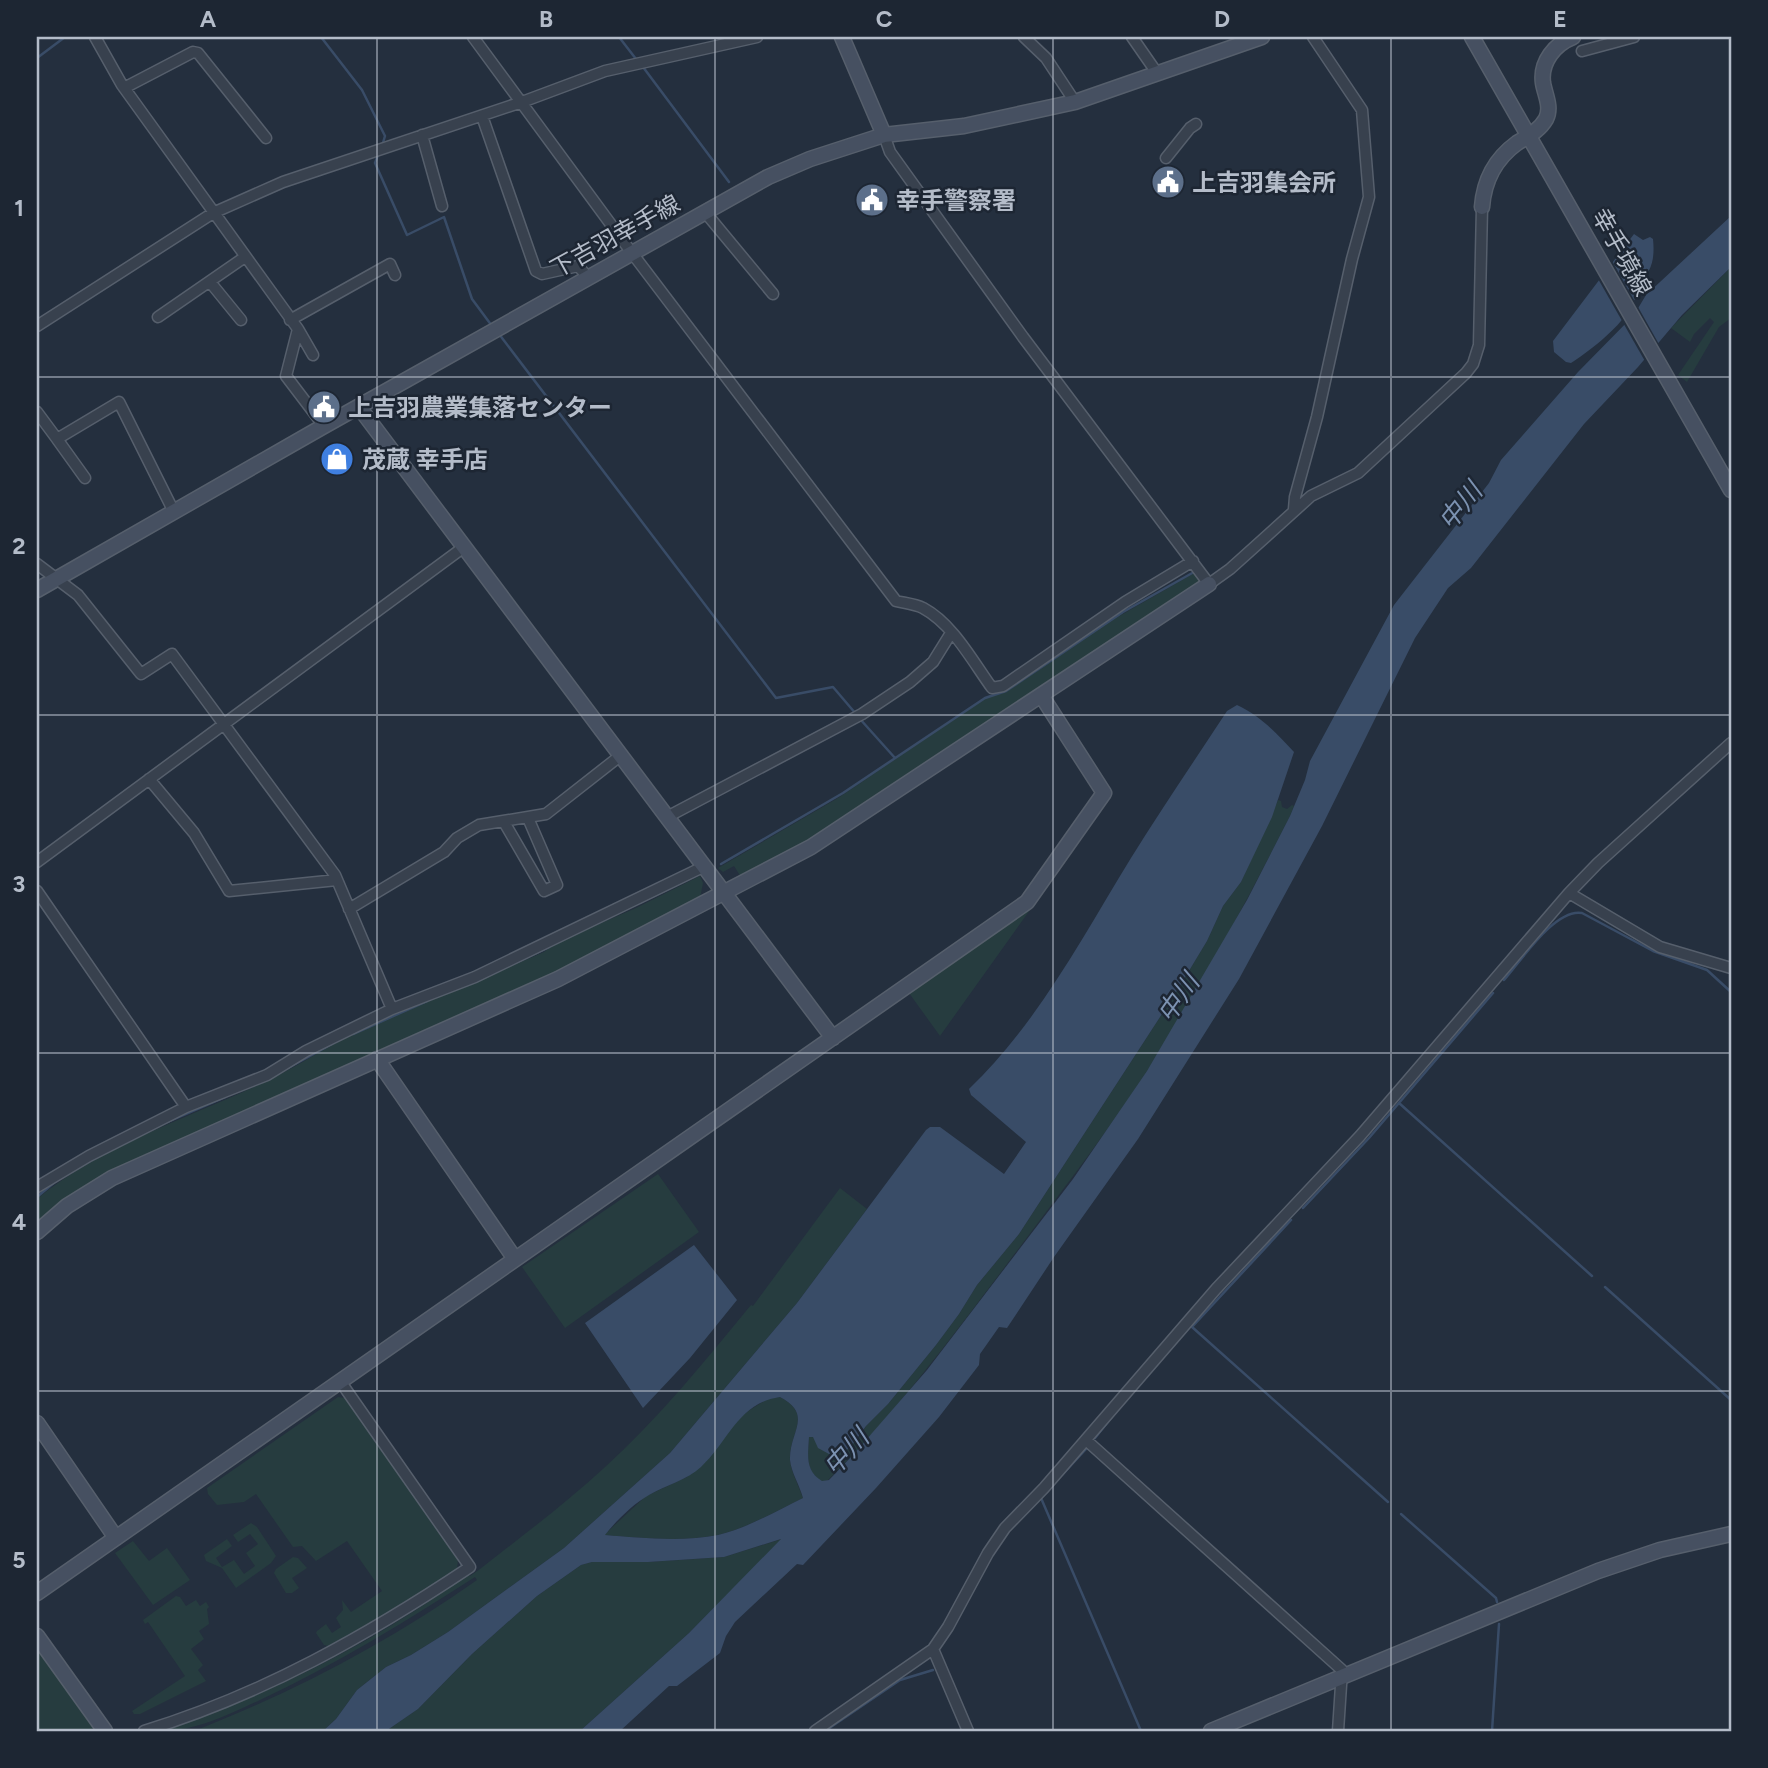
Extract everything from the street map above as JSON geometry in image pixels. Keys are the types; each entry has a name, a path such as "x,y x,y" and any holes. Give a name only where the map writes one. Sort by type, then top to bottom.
{"street":[{"path":"95,37 124,88 313,355"},
{"path":"473,37 632,253 896,601 920,607 933,615 951,633 992,688 1003,686 1125,602 1193,561"},
{"path":"37,326 213,213 283,182 522,102 605,71 757,37"},
{"path":"842,37 890,152 1001,307 1209,584"},
{"path":"1024,37 1046,58 1075,102"},
{"path":"1132,37 1157,74"},
{"name":"下吉羽幸手線","path":"37,590 768,177 810,159 884,135 964,127 1075,102 1262,37"},
{"path":"1294,509 1369,197 1362,110 1313,37"},
{"name":"幸手境線","path":"1472,37 1731,490"},
{"path":"37,1232 67,1206 112,1178 558,979 811,847 1209,584 1230,569 1294,509 1320,491 1358,473 1458,383 1472,363 1479,345 1483,191 1496,163 1505,152 1539,128 1548,116 1543,75 1548,58 1560,43 1573,37"},
{"path":"1582,51 1634,37"},
{"path":"124,88 193,52 198,53 266,138"},
{"path":"481,116 536,271 542,274 578,266 588,277"},
{"path":"1166,158 1196,124"},
{"path":"422,135 442,206"},
{"path":"705,212 773,294"},
{"path":"158,317 245,257"},
{"path":"324,426 286,376 294,325 390,264 394,275"},
{"path":"209,282 242,320"},
{"path":"57,439 119,402 174,512"},
{"path":"359,407 832,1038"},
{"path":"37,412 85,478"},
{"path":"37,862 464,547"},
{"path":"37,564 78,595 141,674 172,654 225,723 337,880 392,1009"},
{"path":"667,817 862,714 910,682 933,662 951,633"},
{"path":"37,1592 1027,902 1104,793 1041,695"},
{"path":"815,1731 933,1649 1005,1528 1086,1440 1216,1289 1360,1136 1569,893 1598,863 1731,743"},
{"path":"349,909 444,852 457,838 479,825 547,814 620,756"},
{"path":"149,779 194,833 229,891 337,880"},
{"path":"503,822 544,891 557,885 528,818"},
{"path":"37,1187 89,1156 186,1107 267,1075 306,1051 392,1009 474,976 705,866"},
{"path":"37,891 186,1107"},
{"path":"1569,893 1660,947 1731,968"},
{"path":"377,1059 515,1259"},
{"path":"144,1731 223,1703 300,1670 368,1632 470,1567 340,1381"},
{"path":"37,1423 116,1538"},
{"path":"1086,1440 1342,1670 1338,1731"},
{"path":"1211,1731 1610,1566 1660,1550 1731,1534"},
{"path":"37,1636 105,1731"},
{"path":"933,1649 968,1731"}],"green space":[{"path":"1731,267 1731,318 1719,327 1687,382 1678,375 1714,322 1710,318 1690,342 1671,328"},
{"path":"1196,572 1201,579 1200,584 806,843 741,877 734,866 723,872 718,868 838,798 986,698 1006,692 1116,618"},
{"path":"1278,800 1281,801 1282,807 1287,809 1294,806 1290,816 1212,962 1144,1076 1067,1184 922,1375 853,1455 828,1480 822,1482 810,1468 809,1437 859,1438 866,1426 888,1404 936,1345 977,1285 1019,1234 1207,941 1223,906 1241,882"},
{"path":"700,876 703,883 700,898 561,970 104,1176 60,1203 37,1224 37,1199 91,1162 269,1080 334,1044 544,952 555,943 636,908"},
{"path":"1032,907 940,1036 909,993"},
{"path":"658,1174 699,1232 565,1328 522,1267"},
{"path":"840,1188 867,1209 797,1303 670,1453 564,1548 448,1632 386,1667 357,1690 336,1719 323,1731 194,1731 268,1700 375,1645 444,1603 477,1580 475,1577 369,1642 288,1687 213,1721 163,1731 283,1683 360,1644 468,1574 470,1576 543,1520 624,1449 680,1389 751,1305 753,1306"},
{"path":"338,1397 345,1398 458,1560 457,1569 402,1605 328,1646 324,1645 316,1633 326,1624 332,1633 341,1627 336,1618 343,1610 342,1600 351,1612 382,1591 347,1541 316,1561 302,1546 293,1547 256,1494 244,1502 217,1505 208,1494 207,1488"},
{"path":"780,1397 796,1410 798,1417 790,1460 803,1498 751,1524 718,1535 676,1539 604,1535 646,1496 687,1477 742,1415 767,1399"},
{"path":"251,1523 257,1527 276,1556 271,1563 236,1588 222,1568 206,1561 204,1555 227,1539 232,1546 216,1558 222,1567 234,1560 244,1574 255,1566 246,1553 258,1544 250,1534 238,1542 233,1535"},
{"path":"782,1539 689,1633 580,1731 386,1731 418,1709 472,1654 537,1596 581,1565 592,1562 648,1562 724,1557"},
{"path":"133,1541 149,1561 167,1548 190,1580 153,1605 115,1553"},
{"path":"293,1557 298,1558 307,1568 292,1578 299,1588 292,1593 286,1593 274,1573"},
{"path":"176,1596 180,1597 186,1606 196,1600 200,1606 206,1602 209,1607 209,1624 199,1631 204,1639 191,1649 203,1665 198,1670 206,1681 140,1714 134,1714 132,1711 185,1676 148,1622 145,1624 143,1620"},
{"path":"37,1649 93,1728 93,1731 37,1731"}],"water":[{"path":"1731,216 1731,267 1682,315 1584,424 1471,568 1448,588 1415,638 1322,826 1239,979 1138,1139 1007,1328 999,1327 980,1354 979,1365 939,1417 876,1488 803,1565 797,1564 735,1622 720,1653 677,1686 669,1686 620,1731 580,1731 689,1633 781,1539 724,1557 648,1562 592,1562 581,1565 537,1596 472,1654 418,1709 386,1731 323,1731 336,1719 357,1690 386,1667 448,1632 564,1548 670,1453 797,1303 926,1130 940,1127 1004,1174 1026,1142 971,1095 969,1089 1016,1037 1057,979 1143,839 1227,711 1237,705 1246,709 1294,752 1272,817 1241,882 1223,906 1207,941 1175,994 1019,1234 977,1285 936,1345 850,1448 838,1454 829,1454 818,1448 813,1437 809,1437 810,1468 822,1481 829,1480 852,1456 927,1370 1073,1179 1147,1071 1247,900 1290,816 1310,761 1394,605 1489,483 1501,460 1578,372 1634,315 1646,295","holes":["780,1397 790,1404 798,1417 790,1460 803,1498 751,1524 718,1535 676,1539 605,1535 625,1513 643,1499 701,1467 735,1424 754,1407"]},
{"path":"1634,234 1643,240 1650,237 1653,239 1653,253 1649,270 1637,286 1631,308 1602,340 1571,363 1566,362 1554,352 1553,341"},
{"path":"694,1245 737,1300 690,1358 643,1408 585,1323"}],"pier":[{"path":"1611,259 1660,346 1646,363 1597,277"}],"waterway":[{"path":"37,58 65,37"},
{"path":"321,37 362,90 385,136 382,146"},
{"path":"619,37 636,59"},
{"path":"643,67 729,182"},
{"path":"378,155 375,163 407,235 444,217 472,299 492,326"},
{"path":"499,334 776,698 833,687 856,714"},
{"path":"721,864 843,793 985,698 1006,691 1123,612 1194,572"},
{"path":"860,719 895,758"},
{"path":"640,903 693,877"},
{"path":"1504,980 1550,927 1572,914 1582,913 1653,951 1707,970 1731,992"},
{"path":"517,962 549,947"},
{"path":"1303,1208 1369,1138 1493,993"},
{"path":"353,1034 427,1001"},
{"path":"288,1068 332,1044"},
{"path":"167,1122 225,1097"},
{"path":"1399,1103 1592,1276"},
{"path":"37,1197 56,1181"},
{"path":"1291,1220 1192,1327 1388,1502"},
{"path":"1605,1287 1731,1400"},
{"path":"1095,1438 1111,1418"},
{"path":"1062,1475 1086,1449"},
{"path":"1041,1498 1141,1731"},
{"path":"1401,1514 1496,1598 1497,1602"},
{"path":"1492,1731 1499,1624"},
{"path":"825,1731 900,1680 933,1670"}],"place":[{"name":"上吉羽集会所","path":"1168,182"},
{"name":"幸手警察署","path":"872,200"},
{"name":"上吉羽農業集落センター","path":"324,407"},
{"name":"茂蔵 幸手店","path":"337,459"}],"water label":[{"name":"中川","path":"1460,506"},
{"name":"中川","path":"1178,998"},
{"name":"中川","path":"846,1452"}]}
